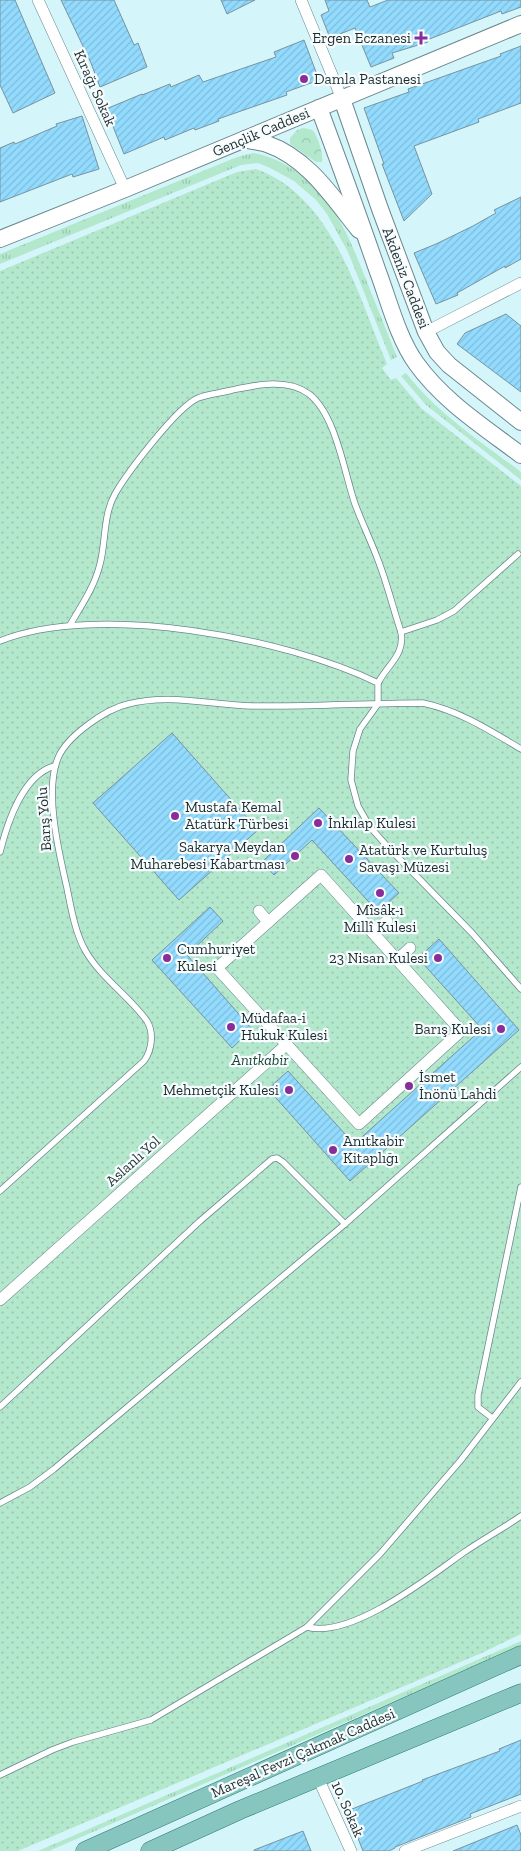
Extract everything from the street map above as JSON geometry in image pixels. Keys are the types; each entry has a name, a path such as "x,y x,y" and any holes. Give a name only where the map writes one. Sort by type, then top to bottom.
{"main road":[{"name":"Gençlik Caddesi","path":"0,239 521,24"},
{"name":"Akdeniz Caddesi","path":"342,99 380,209 426,332 437,352 467,382 521,422"},
{"name":"Akdeniz Caddesi","path":"319,108 405,344 414,361 425,376 450,400 521,455"},
{"path":"245,139 268,144 306,167 320,181 368,242"},
{"name":"Mareşal Fevzi Çakmak Caddesi","path":"85,1851 521,1655"},
{"name":"Mareşal Fevzi Çakmak Caddesi","path":"150,1851 174,1846 240,1810 521,1692"}],"street":[{"name":"Kırağı Sokak","path":"38,0 125,189"},
{"path":"301,0 342,99"},
{"path":"426,332 521,283"},
{"path":"321,874 373,933 461,1031 359,1124 217,968 321,874"},
{"path":"259,911 268,922"},
{"path":"373,933 387,921"},
{"path":"397,960 410,948"},
{"name":"Aslanlı Yol","path":"0,1300 286,1045"},
{"name":"10. Sokak","path":"318,1778 351,1851"},
{"path":"405,1851 521,1806"}],"lane":[{"path":"70,625 95,580 103,549 108,510 114,495 175,416 190,402 208,395 252,387 286,385 295,386 308,393 327,416 355,505 378,560 401,632 402,648 378,683 378,704 360,729 352,751 351,780 358,806 370,826 387,846 472,933 521,989"},
{"path":"401,632 438,620 454,611 518,554"},
{"path":"0,641 32,631 70,625 151,627 211,634 285,649 351,671 378,683"},
{"name":"Barış Yolu","path":"0,1191 144,1061 148,1056 150,1048 151,1032 147,1021 89,956 80,939 69,899 56,836 53,808 55,766 62,750 83,730 110,711 137,702 184,700 251,706 423,703 443,708 474,720 521,749"},
{"path":"0,852 8,824 21,798 43,771 55,766"},
{"path":"0,826 8,824"},
{"path":"0,1502 30,1486 54,1468 345,1224 521,1067"},
{"path":"0,1406 200,1221 272,1159 277,1158 284,1162 345,1224"},
{"path":"492,1418 478,1407 478,1395 521,1187"},
{"path":"0,1776 72,1742 151,1720 308,1627 380,1554 461,1460 521,1382"},
{"path":"308,1627 314,1629 343,1624 375,1612 521,1516"}],"green space":[{"path":"303,128 312,130 316,135 321,150 322,162 316,162 290,144 290,138 297,130"},
{"path":"253,153 272,158 299,173 315,187 329,204 353,248 397,357 391,360 348,252 327,214 316,200 294,181 258,163 241,165 0,264 0,254 237,157"},
{"name":"Anıtkabir","path":"256,169 283,182 305,201 324,225 353,280 387,364 382,368 391,380 396,378 422,409 521,486 521,1634 484,1652 18,1851 0,1851 0,271 237,172"},
{"path":"406,373 418,388 445,414 521,472 521,480 426,405 401,376"},
{"path":"521,1641 521,1646 49,1851 38,1851"}],"building":[{"path":"0,0 15,0 55,93 13,113 0,85"},
{"path":"61,0 114,0 134,45 138,43 147,67 100,87 91,63"},
{"path":"221,0 255,0 227,14"},
{"path":"325,0 367,0 370,7 388,0 521,0 521,7 502,14 501,11 427,40 428,42 392,53 394,58 371,67 355,28 330,38 321,15 329,11"},
{"path":"304,40 319,80 286,92 287,95 218,119 219,121 195,130 194,128 165,140 164,137 124,154 106,109 142,94 170,84 171,87 199,75 203,82 276,57 274,52"},
{"path":"521,46 521,103 478,119 479,122 414,146 432,194 404,221 382,164 384,164 364,108 409,92 408,89 501,56 500,54"},
{"path":"82,116 99,169 73,177 72,174 0,202 0,148 14,142 15,144 57,126 56,124"},
{"path":"521,197 521,259 457,293 458,295 436,304 414,253 473,226 496,213 494,210"},
{"path":"506,314 521,326 521,392 457,344 465,333"},
{"name":"Mustafa Kemal Atatürk Türbesi","path":"172,733 258,830 179,900 93,803"},
{"name":"Atatürk ve Kurtuluş Savaşı Müzesi","path":"319,808 399,893 378,912 312,840 274,875 262,862"},
{"path":"210,907 223,921 187,955 252,1029 232,1048 152,960"},
{"path":"439,939 519,1030 350,1181 268,1089 288,1071 354,1144 482,1029 418,958"},
{"path":"521,1740 521,1794 470,1814 471,1817 389,1851 363,1851 347,1811 500,1751 499,1749"},
{"path":"517,1825 521,1835 521,1851 453,1851"},
{"path":"303,1831 311,1851 254,1851 254,1850"}],"place":[{"name":"Ergen Eczanesi","path":"421,38"},
{"name":"Damla Pastanesi","path":"304,79"},
{"name":"Mustafa Kemal Atatürk Türbesi","path":"175,816"},
{"name":"İnkılap Kulesi","path":"318,823"},
{"name":"Sakarya Meydan Muharebesi Kabartması","path":"295,856"},
{"name":"Atatürk ve Kurtuluş Savaşı Müzesi","path":"349,859"},
{"name":"Mîsâk-ı Millî Kulesi","path":"380,893"},
{"name":"Cumhuriyet Kulesi","path":"167,958"},
{"name":"23 Nisan Kulesi","path":"438,958"},
{"name":"Müdafaa-i Hukuk Kulesi","path":"231,1027"},
{"name":"Barış Kulesi","path":"501,1029"},
{"name":"İsmet İnönü Lahdi","path":"409,1086"},
{"name":"Mehmetçik Kulesi","path":"289,1090"},
{"name":"Anıtkabir Kitaplığı","path":"333,1150"}]}
